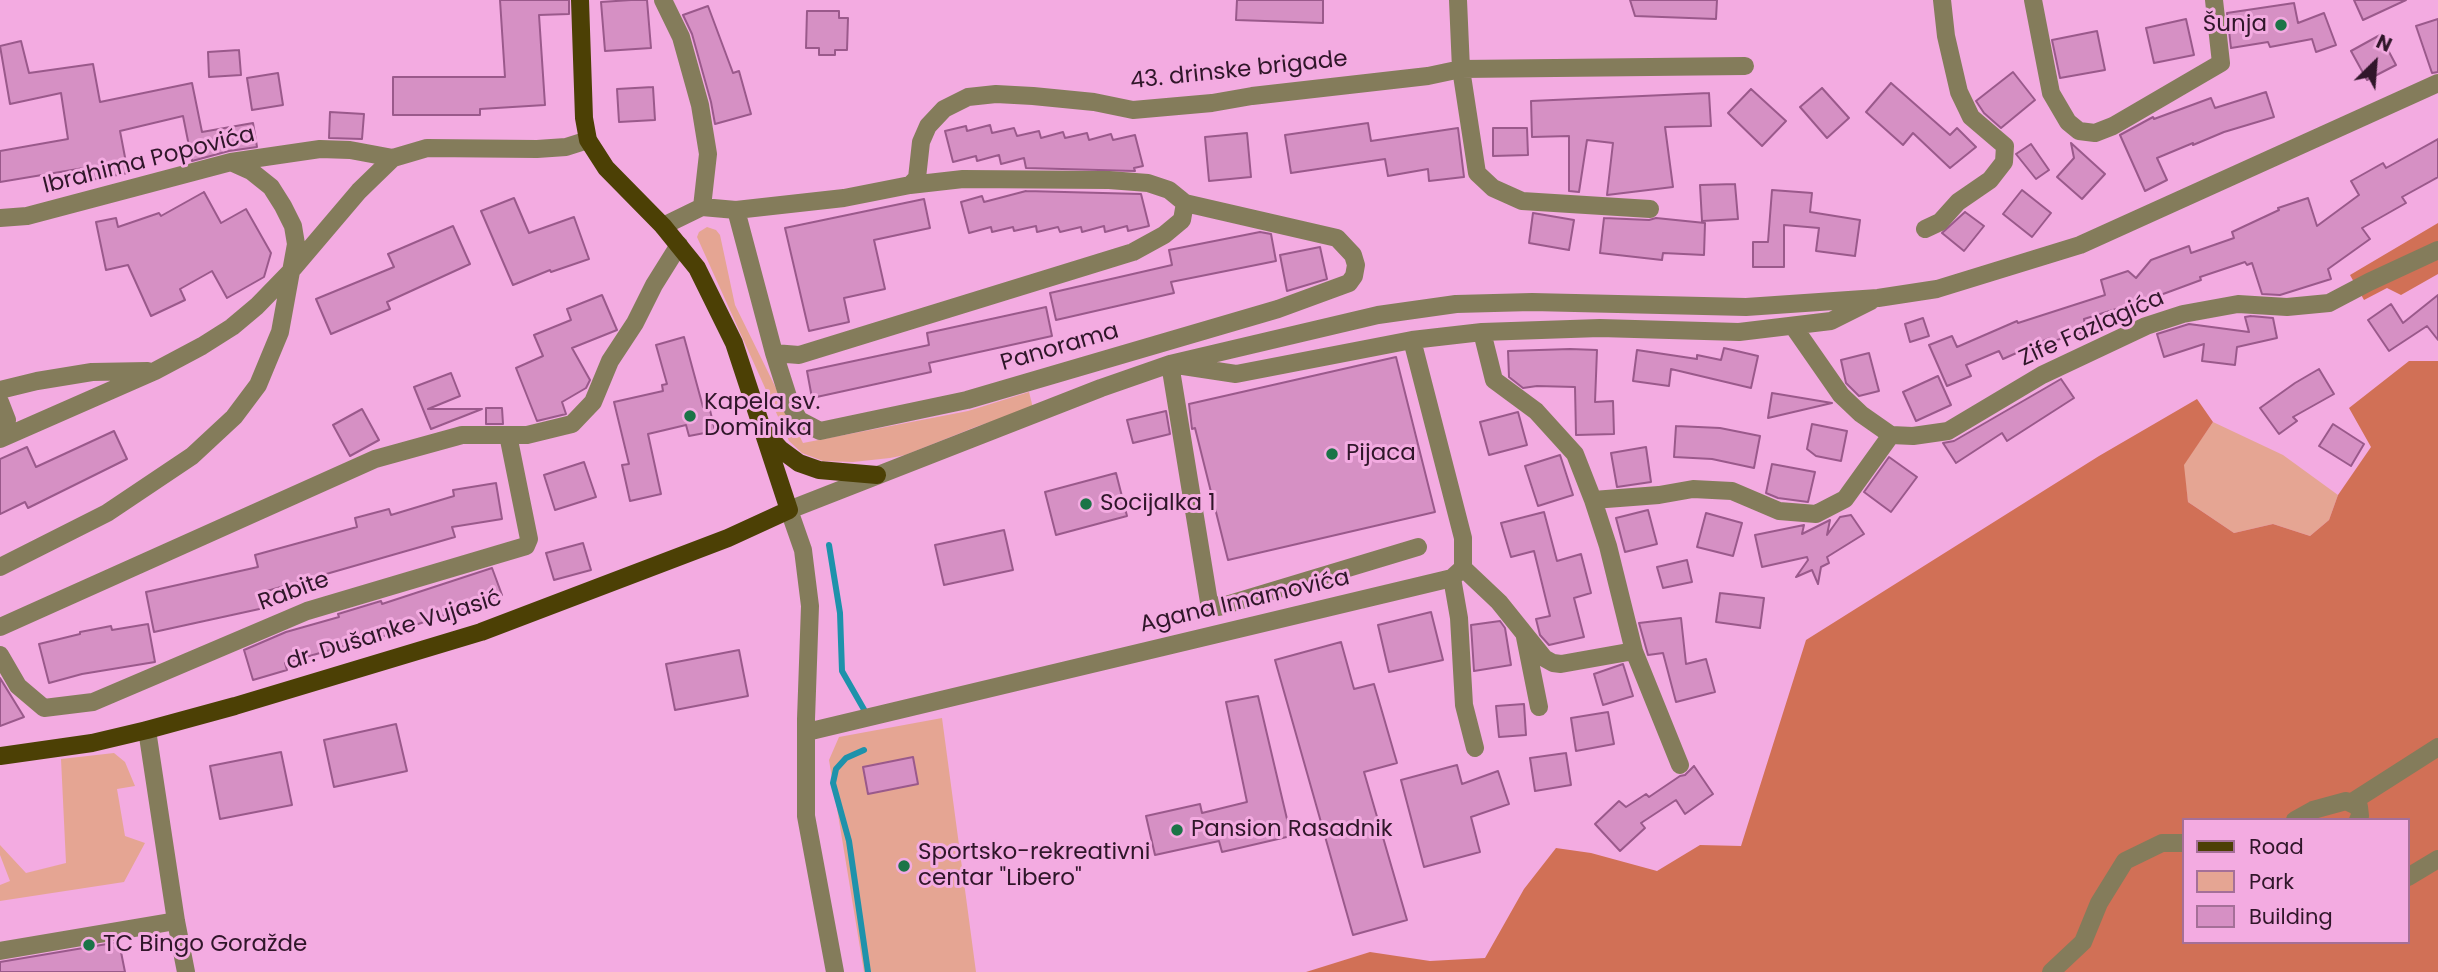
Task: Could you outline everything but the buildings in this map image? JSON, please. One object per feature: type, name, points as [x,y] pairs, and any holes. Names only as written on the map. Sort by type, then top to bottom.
[{"type":"main road","points":[[580,0],[584,118],[588,140],[606,168],[663,226],[697,268],[725,322],[789,510]]},
{"type":"main road","points":[[762,430],[780,449],[799,463],[818,470],[877,475]]},
{"type":"main road","name":"dr. Dušanke Vujasić","points":[[0,756],[92,743],[147,730],[481,632],[728,538],[789,510]]},
{"type":"street","points":[[663,0],[681,37],[700,104],[708,154],[702,207]]},
{"type":"street","points":[[1458,0],[1461,69],[1478,173],[1493,188],[1522,201],[1650,209]]},
{"type":"street","points":[[1925,229],[1940,222],[1958,202],[1990,180],[2004,162],[2004,146],[1971,117],[1959,93],[1946,36],[1942,0]]},
{"type":"street","points":[[2033,0],[2051,93],[2068,122],[2079,131],[2095,132],[2113,125],[2221,63],[2214,0]]},
{"type":"street","name":"43. drinske brigade","points":[[910,185],[917,178],[921,142],[928,126],[944,108],[968,97],[996,94],[1033,96],[1094,102],[1133,110],[1428,76],[1461,69],[1745,66]]},
{"type":"street","points":[[835,972],[806,816],[810,606],[803,551],[789,510],[1101,388],[1170,364],[1378,315],[1456,304],[1572,302],[1746,307],[1878,298],[1937,289],[2080,245],[2438,83]]},
{"type":"street","points":[[2,438],[155,371],[232,327],[291,271],[359,191],[393,158],[427,148],[537,149],[588,140]]},
{"type":"street","name":"Ibrahima Popovića","points":[[0,218],[27,216],[231,162],[320,149],[373,153],[393,158]]},
{"type":"street","points":[[0,567],[107,513],[192,456],[234,417],[258,385],[280,332],[296,244],[293,226],[283,206],[261,177],[231,162]]},
{"type":"street","points":[[663,226],[702,207],[736,210],[844,198],[962,178],[1148,183],[1169,190],[1185,203],[1182,220],[1164,235],[1133,252],[799,355],[774,353]]},
{"type":"street","name":"Panorama","points":[[736,210],[791,406],[799,420],[820,431],[967,400],[1278,309],[1349,283],[1354,276],[1356,265],[1353,255],[1337,238],[1185,203]]},
{"type":"street","points":[[0,627],[375,459],[462,435],[527,435],[572,424],[593,402],[610,361],[679,245]]},
{"type":"street","name":"Zife Fazlagića","points":[[1891,435],[1913,436],[1948,430],[2042,375],[2146,326],[2183,314],[2238,304],[2287,307],[2329,303],[2438,250]]},
{"type":"street","points":[[1170,364],[1236,374],[1412,340],[1482,332],[1600,328],[1739,332],[1831,321],[1878,298]]},
{"type":"street","points":[[1593,500],[1658,495],[1693,489],[1732,491],[1779,511],[1816,514],[1845,499],[1891,435],[1861,414],[1841,395],[1793,326]]},
{"type":"street","points":[[1482,332],[1494,380],[1536,411],[1575,454],[1593,500],[1634,651],[1680,765]]},
{"type":"street","points":[[1412,340],[1463,538],[1458,573],[1458,618],[1464,705],[1475,748]]},
{"type":"street","points":[[1170,364],[1209,602],[1219,607],[1418,547]]},
{"type":"street","points":[[0,390],[92,372],[155,371]]},
{"type":"street","points":[[0,402],[7,420],[2,438]]},
{"type":"street","name":"Rabite","points":[[0,654],[18,686],[44,708],[93,702],[307,611],[526,546],[529,539],[508,435]]},
{"type":"street","points":[[1458,573],[1499,602],[1544,658],[1553,663],[1561,664],[1634,651]]},
{"type":"street","name":"Agana Imamovića","points":[[807,732],[1458,573]]},
{"type":"street","points":[[1525,636],[1539,707]]},
{"type":"street","points":[[147,730],[186,972]]},
{"type":"street","points":[[2352,802],[2438,747]]},
{"type":"street","points":[[2299,818],[2313,810],[2346,801],[2359,807],[2359,818]]},
{"type":"street","points":[[2051,972],[2083,942],[2099,903],[2125,861],[2162,843],[2182,843]]},
{"type":"street","points":[[2410,876],[2438,859]]},
{"type":"street","points":[[0,951],[176,921]]},
{"type":"green space","points":[[707,227],[716,230],[720,235],[735,305],[803,443],[968,411],[1029,392],[1033,408],[905,455],[890,458],[853,462],[823,461],[802,453],[789,441],[697,237],[699,232]]},
{"type":"green space","points":[[2213,422],[2283,455],[2338,495],[2329,520],[2310,536],[2273,524],[2234,533],[2188,502],[2183,465]]},
{"type":"green space","name":"Sportsko-rekreativni centar \"Libero\"","points":[[942,718],[976,972],[864,972],[829,760],[839,737]]},
{"type":"green space","points":[[114,753],[125,762],[135,786],[117,789],[125,836],[145,843],[124,882],[0,901],[0,885],[10,881],[0,855],[0,845],[26,873],[66,863],[61,759]]},
{"type":"shaded area","points":[[2438,223],[2438,274],[2401,295],[2387,288],[2364,300],[2350,275]]},
{"type":"shaded area","points":[[2409,361],[2438,361],[2438,972],[1306,972],[1370,952],[1430,961],[1485,958],[1524,889],[1556,848],[1591,853],[1657,871],[1700,845],[1741,846],[1806,640],[2099,456],[2197,399],[2213,422],[2184,465],[2188,502],[2234,533],[2273,524],[2310,536],[2329,520],[2338,495],[2371,447],[2349,408]]},
{"type":"waterway","points":[[829,545],[840,613],[842,671],[866,713]]},
{"type":"waterway","points":[[864,750],[846,758],[836,769],[833,783],[849,841],[868,972]]},
{"type":"place","name":"Šunja","points":[[2281,25]]},
{"type":"place","name":"Kapela sv. Dominika","points":[[690,416]]},
{"type":"place","name":"Pijaca","points":[[1332,454]]},
{"type":"place","name":"Socijalka 1","points":[[1086,504]]},
{"type":"place","name":"Pansion Rasadnik","points":[[1177,830]]},
{"type":"place","name":"Sportsko-rekreativni centar \"Libero\"","points":[[904,866]]},
{"type":"place","name":"TC Bingo Goražde","points":[[89,945]]}]
